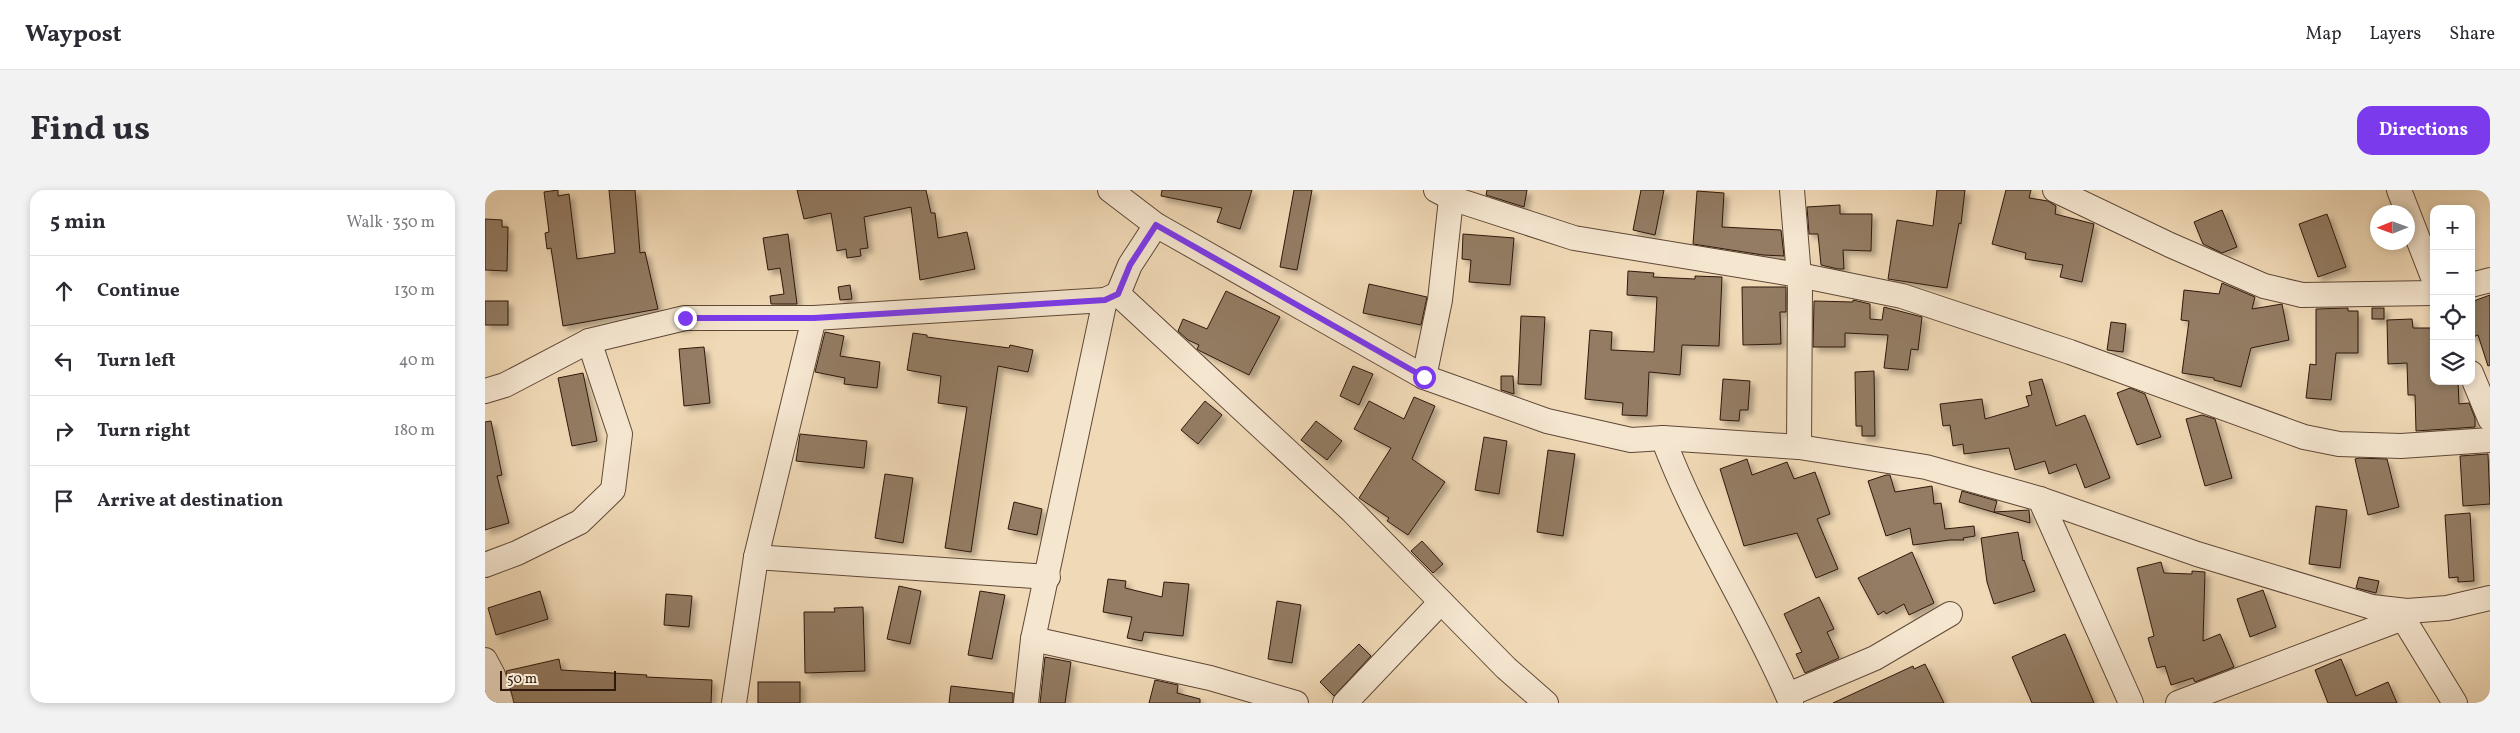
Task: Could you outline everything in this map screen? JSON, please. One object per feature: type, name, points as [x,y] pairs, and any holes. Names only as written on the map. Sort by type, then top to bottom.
[{"type":"street","points":[[1110,190],[1156,225],[1424,377],[1547,422],[1631,440],[1663,438],[1799,447],[1926,467],[2040,500],[2197,554],[2341,599],[2405,614],[2455,703]]},
{"type":"street","points":[[1792,190],[1799,275],[1799,447]]},
{"type":"street","points":[[2055,190],[2170,246],[2264,286],[2302,295],[2430,293]]},
{"type":"street","points":[[2399,190],[2430,270]]},
{"type":"street","points":[[1424,377],[1439,300],[1446,193],[1574,238],[1799,275],[1902,296],[2071,352],[2304,437],[2339,444],[2401,446],[2490,440]]},
{"type":"street","points":[[1026,703],[1033,639],[1111,297],[1156,225]]},
{"type":"street","points":[[2475,284],[2490,280]]},
{"type":"street","points":[[485,390],[505,384],[589,341],[685,318],[814,318],[1111,297],[1352,511],[1506,668],[1546,703]]},
{"type":"street","points":[[734,703],[756,557],[814,318]]},
{"type":"street","points":[[485,565],[517,553],[580,522],[613,490],[620,434],[589,341]]},
{"type":"street","points":[[2475,383],[2490,419]]},
{"type":"street","points":[[1663,438],[1679,480],[1789,699],[1875,658],[1950,614]]},
{"type":"street","points":[[2040,500],[2131,703]]},
{"type":"street","points":[[756,557],[1048,577]]},
{"type":"street","points":[[2178,703],[2405,614],[2447,608],[2490,598]]},
{"type":"street","points":[[1345,703],[1441,602]]},
{"type":"street","points":[[1033,639],[1209,678],[1296,703]]},
{"type":"street","points":[[485,660],[493,675],[501,703]]},
{"type":"building","points":[[558,190],[558,196],[569,194],[577,259],[615,253],[609,190],[635,190],[640,253],[645,252],[658,309],[563,326],[551,248],[547,249],[545,233],[549,232],[544,192]]},
{"type":"building","points":[[797,190],[926,190],[931,213],[935,213],[938,238],[967,232],[975,269],[920,280],[911,207],[864,217],[868,248],[860,249],[861,256],[847,258],[846,249],[837,251],[831,213],[804,219]]},
{"type":"building","points":[[1162,190],[1252,190],[1240,229],[1217,222],[1222,208],[1161,196]]},
{"type":"building","points":[[1294,190],[1312,190],[1297,270],[1280,267]]},
{"type":"building","points":[[1487,190],[1527,190],[1524,207],[1486,195]]},
{"type":"building","points":[[1641,190],[1664,190],[1655,235],[1633,230]]},
{"type":"building","points":[[1937,190],[1965,190],[1961,224],[1959,223],[1947,288],[1888,279],[1897,220],[1933,226]]},
{"type":"building","points":[[2006,190],[2031,190],[2029,198],[2048,201],[2056,206],[2055,214],[2094,224],[2082,282],[2060,277],[2063,265],[2025,259],[2026,253],[1992,244]]},
{"type":"building","points":[[1697,191],[1724,193],[1722,227],[1781,230],[1784,256],[1763,255],[1693,244]]},
{"type":"building","points":[[1840,205],[1840,214],[1872,214],[1871,251],[1843,250],[1844,269],[1821,265],[1818,234],[1809,234],[1807,207]]},
{"type":"building","points":[[2222,210],[2237,247],[2222,253],[2203,244],[2194,222]]},
{"type":"building","points":[[2327,214],[2346,267],[2318,277],[2299,224]]},
{"type":"building","points":[[485,219],[502,220],[502,227],[508,227],[507,271],[485,270]]},
{"type":"building","points":[[788,234],[797,304],[771,304],[770,296],[784,294],[780,268],[768,270],[763,238]]},
{"type":"building","points":[[1463,234],[1514,238],[1510,285],[1469,282],[1471,260],[1462,259]]},
{"type":"building","points":[[1628,271],[1654,273],[1653,277],[1695,279],[1695,276],[1722,277],[1719,346],[1682,345],[1680,375],[1649,372],[1647,416],[1622,415],[1623,403],[1585,399],[1590,330],[1612,332],[1611,350],[1654,352],[1657,297],[1627,295]]},
{"type":"building","points":[[2222,283],[2255,297],[2252,309],[2282,304],[2289,340],[2251,348],[2241,387],[2214,380],[2214,378],[2182,373],[2189,321],[2181,320],[2184,290],[2219,294]]},
{"type":"building","points":[[1369,284],[1427,297],[1421,325],[1363,313]]},
{"type":"building","points":[[850,285],[852,299],[840,300],[838,287]]},
{"type":"building","points":[[1742,287],[1786,287],[1786,312],[1780,312],[1781,344],[1743,345]]},
{"type":"building","points":[[1226,291],[1280,317],[1249,375],[1200,351],[1197,349],[1199,345],[1188,340],[1178,331],[1183,319],[1207,329]]},
{"type":"building","points":[[2490,295],[2490,365],[2488,366],[2478,335],[2475,336],[2475,301]]},
{"type":"building","points":[[1853,300],[1870,304],[1870,319],[1882,320],[1884,307],[1922,317],[1918,350],[1911,349],[1908,370],[1884,368],[1888,335],[1845,333],[1845,347],[1813,347],[1814,301],[1853,302]]},
{"type":"building","points":[[485,301],[508,301],[508,325],[485,325]]},
{"type":"building","points":[[2348,308],[2348,311],[2358,311],[2358,353],[2336,353],[2331,400],[2306,398],[2310,364],[2316,365],[2316,309]]},
{"type":"building","points":[[2372,308],[2384,308],[2384,319],[2372,319]]},
{"type":"building","points":[[1521,316],[1545,317],[1541,385],[1518,384]]},
{"type":"building","points":[[2412,319],[2413,328],[2430,328],[2430,385],[2458,385],[2459,404],[2469,403],[2475,418],[2475,427],[2416,431],[2415,395],[2408,395],[2407,363],[2388,364],[2387,320]]},
{"type":"building","points":[[2111,322],[2126,324],[2123,352],[2107,350]]},
{"type":"building","points":[[825,332],[844,336],[840,356],[880,362],[877,388],[844,384],[845,378],[815,372]]},
{"type":"building","points":[[913,333],[927,335],[927,337],[1009,348],[1010,345],[1033,350],[1028,372],[998,366],[971,552],[945,548],[967,407],[938,403],[941,376],[907,370]]},
{"type":"building","points":[[704,347],[710,403],[684,406],[679,349]]},
{"type":"building","points":[[1353,366],[1373,374],[1359,405],[1340,396]]},
{"type":"building","points":[[1874,371],[1875,436],[1862,436],[1862,426],[1856,426],[1855,372]]},
{"type":"building","points":[[583,373],[597,441],[572,446],[558,378]]},
{"type":"building","points":[[1501,376],[1513,376],[1514,394],[1501,390]]},
{"type":"building","points":[[1723,379],[1750,381],[1748,410],[1740,410],[1739,421],[1720,420]]},
{"type":"building","points":[[2042,379],[2056,426],[2085,415],[2110,478],[2085,488],[2076,464],[2049,474],[2045,461],[2015,470],[2009,448],[1964,454],[1963,444],[1953,446],[1950,425],[1943,426],[1940,404],[1982,399],[1985,419],[2029,406],[2026,396],[2032,395],[2029,382]]},
{"type":"building","points":[[2130,388],[2145,394],[2161,437],[2137,445],[2117,393]]},
{"type":"building","points":[[1414,397],[1435,406],[1412,459],[1445,482],[1408,535],[1387,521],[1389,518],[1359,498],[1391,448],[1354,429],[1369,401],[1404,419]]},
{"type":"building","points":[[1205,401],[1222,415],[1198,444],[1181,430]]},
{"type":"building","points":[[2202,415],[2215,419],[2232,478],[2205,486],[2186,419]]},
{"type":"building","points":[[491,421],[502,475],[497,476],[509,523],[485,530],[485,422]]},
{"type":"building","points":[[1316,421],[1342,441],[1327,460],[1301,440]]},
{"type":"building","points":[[800,434],[867,441],[864,468],[796,461]]},
{"type":"building","points":[[1484,437],[1507,441],[1499,494],[1475,490]]},
{"type":"building","points":[[1548,450],[1575,454],[1563,536],[1537,532]]},
{"type":"building","points":[[2488,454],[2490,504],[2463,506],[2460,456]]},
{"type":"building","points":[[1747,459],[1752,475],[1787,462],[1794,479],[1815,472],[1830,514],[1817,519],[1838,569],[1816,578],[1797,533],[1744,546],[1720,469]]},
{"type":"building","points":[[2355,459],[2387,459],[2399,507],[2368,515]]},
{"type":"building","points":[[885,474],[913,478],[903,543],[875,538]]},
{"type":"building","points":[[1890,475],[1895,492],[1932,486],[1934,504],[1941,503],[1945,529],[1974,526],[1975,536],[1963,538],[1964,540],[1913,545],[1910,528],[1886,536],[1868,481]]},
{"type":"building","points":[[1962,491],[1997,501],[1994,512],[2029,510],[2030,523],[1959,502]]},
{"type":"building","points":[[1014,502],[1042,509],[1037,535],[1008,529]]},
{"type":"building","points":[[2316,506],[2347,510],[2340,568],[2309,564]]},
{"type":"building","points":[[2470,513],[2474,581],[2458,582],[2458,577],[2449,578],[2445,515]]},
{"type":"building","points":[[2018,532],[2023,561],[2035,591],[1994,604],[1987,582],[1981,538]]},
{"type":"building","points":[[1422,541],[1443,564],[1433,573],[1411,551]]},
{"type":"building","points":[[1912,552],[1934,603],[1909,615],[1904,604],[1886,614],[1884,611],[1878,615],[1858,578]]},
{"type":"building","points":[[2161,562],[2164,573],[2192,574],[2192,571],[2205,572],[2203,641],[2220,634],[2234,667],[2195,682],[2193,678],[2171,685],[2165,666],[2157,668],[2148,638],[2154,636],[2137,568]]},
{"type":"building","points":[[2359,577],[2379,581],[2376,593],[2356,588]]},
{"type":"building","points":[[1108,579],[1126,581],[1125,588],[1162,597],[1164,582],[1189,584],[1183,636],[1144,632],[1142,641],[1127,638],[1132,617],[1103,612]]},
{"type":"building","points":[[899,586],[921,591],[910,644],[887,639]]},
{"type":"building","points":[[2263,590],[2276,627],[2250,637],[2237,599]]},
{"type":"building","points":[[540,591],[548,619],[496,635],[488,608]]},
{"type":"building","points":[[980,591],[1005,595],[992,659],[968,655]]},
{"type":"building","points":[[666,594],[692,596],[689,627],[664,625]]},
{"type":"building","points":[[1819,597],[1834,629],[1827,632],[1839,658],[1805,673],[1796,654],[1802,652],[1784,614]]},
{"type":"building","points":[[1277,601],[1301,605],[1292,663],[1268,659]]},
{"type":"building","points":[[863,607],[865,671],[805,673],[804,612],[835,612],[834,608]]},
{"type":"building","points":[[2065,634],[2094,703],[2032,703],[2012,657]]},
{"type":"building","points":[[1359,644],[1371,656],[1334,696],[1320,682]]},
{"type":"building","points":[[1045,657],[1071,662],[1065,703],[1040,703]]},
{"type":"building","points":[[559,659],[561,670],[712,680],[711,703],[514,703],[506,671]]},
{"type":"building","points":[[2341,659],[2356,696],[2388,682],[2397,703],[2328,703],[2315,670]]},
{"type":"building","points":[[1925,664],[1944,703],[1833,703],[1913,666],[1914,669]]},
{"type":"building","points":[[1155,680],[1178,685],[1177,693],[1200,699],[1200,703],[1149,703]]},
{"type":"building","points":[[758,682],[800,682],[800,703],[758,703]]},
{"type":"building","points":[[951,686],[1013,693],[1013,703],[949,703]]},
{"type":"route","points":[[685,318],[814,318],[1105,300],[1118,294],[1130,265],[1156,225],[1424,377]]}]
